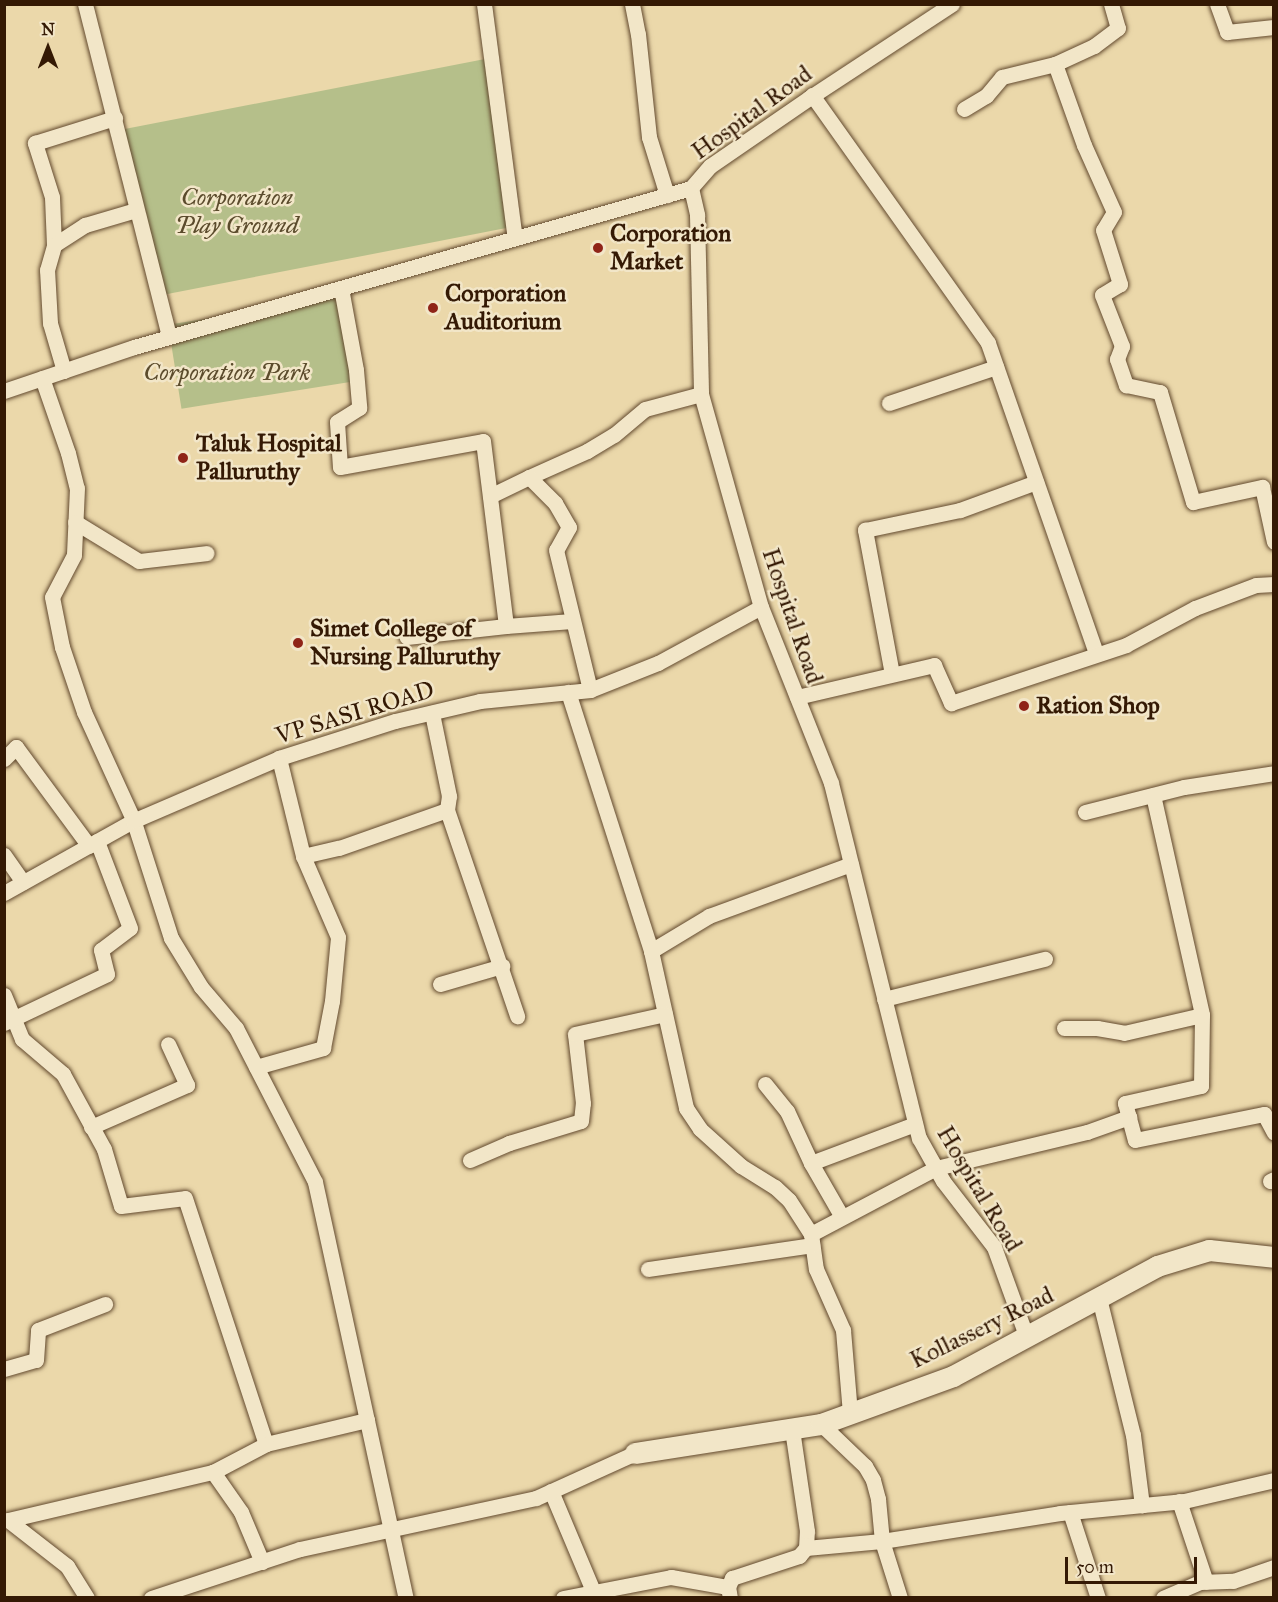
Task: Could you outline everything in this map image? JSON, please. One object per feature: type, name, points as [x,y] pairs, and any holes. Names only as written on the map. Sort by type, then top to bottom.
[{"type":"street","points":[[85,4],[169,337]]},
{"type":"street","points":[[483,4],[515,238]]},
{"type":"street","points":[[632,4],[638,34],[649,137],[666,195]]},
{"type":"street","name":"Hospital Road","points":[[952,4],[710,166],[691,188],[697,215],[701,394],[761,607],[831,783],[919,1138],[936,1168],[994,1247],[1027,1338]]},
{"type":"street","points":[[964,109],[986,96],[1002,77],[1055,64],[1094,46],[1118,28],[1112,4]]},
{"type":"street","points":[[1217,4],[1227,32],[1274,27]]},
{"type":"street","points":[[1055,64],[1084,145],[1114,212],[1103,230],[1120,284],[1102,295],[1122,346],[1117,359],[1126,385],[1160,392],[1193,502],[1262,487],[1274,542]]},
{"type":"street","points":[[813,96],[988,343],[1096,654]]},
{"type":"street","points":[[64,371],[50,323],[47,270],[54,245],[52,197],[35,143],[115,118]]},
{"type":"street","points":[[4,391],[169,337],[691,188]]},
{"type":"street","points":[[54,245],[85,225],[136,210]]},
{"type":"street","points":[[341,288],[356,370],[359,408],[337,422],[340,467],[483,441],[506,626]]},
{"type":"street","points":[[889,403],[996,367]]},
{"type":"street","points":[[42,378],[68,453],[77,488],[74,555],[52,597],[62,648],[84,712],[133,820],[171,938],[201,987],[236,1028],[315,1182],[406,1598]]},
{"type":"street","points":[[490,496],[614,435],[645,408],[701,394]]},
{"type":"street","points":[[529,477],[555,503],[569,527],[556,550],[590,690]]},
{"type":"street","points":[[892,675],[865,530],[960,510],[1036,482]]},
{"type":"street","points":[[75,522],[139,561],[207,553]]},
{"type":"street","points":[[797,697],[934,665],[951,703],[1126,645],[1195,608],[1256,585],[1274,584]]},
{"type":"street","name":"VP SASI ROAD","points":[[4,893],[133,820],[279,758],[395,721],[480,701],[590,690],[658,663],[761,607]]},
{"type":"street","points":[[407,637],[572,621]]},
{"type":"street","points":[[568,693],[651,951],[686,1108],[700,1129],[741,1166],[775,1187],[789,1200],[812,1239],[816,1269],[843,1330],[850,1413]]},
{"type":"street","points":[[432,712],[449,796],[447,810],[502,966],[517,1016]]},
{"type":"street","points":[[4,759],[16,747],[93,843],[130,928],[101,950],[107,974],[9,1021]]},
{"type":"street","points":[[256,1067],[323,1048],[332,1001],[338,937],[303,856],[279,758]]},
{"type":"street","points":[[1085,812],[1153,795],[1274,773]]},
{"type":"street","points":[[1153,795],[1202,1014],[1202,1086],[1125,1103],[1135,1140],[1264,1114],[1274,1132]]},
{"type":"street","points":[[303,856],[339,848],[447,810]]},
{"type":"street","points":[[4,855],[23,882]]},
{"type":"street","points":[[651,951],[709,916],[851,864]]},
{"type":"street","points":[[884,999],[1045,959]]},
{"type":"street","points":[[440,984],[502,966]]},
{"type":"street","points":[[4,995],[9,1021],[22,1039],[63,1074],[104,1149],[121,1206],[185,1198],[266,1444]]},
{"type":"street","points":[[470,1160],[509,1143],[581,1121],[583,1103],[575,1034],[665,1014]]},
{"type":"street","points":[[1064,1028],[1097,1028],[1124,1033],[1202,1014]]},
{"type":"street","points":[[91,1127],[187,1085],[168,1044]]},
{"type":"street","points":[[765,1084],[787,1112],[811,1163],[842,1217]]},
{"type":"street","points":[[648,1269],[812,1239],[842,1217],[936,1168],[1087,1132],[1129,1117]]},
{"type":"street","points":[[811,1163],[915,1124]]},
{"type":"street","name":"Kollassery Road","points":[[635,1453],[821,1424],[953,1376],[1027,1338],[1156,1266],[1209,1250],[1274,1257]]},
{"type":"street","points":[[1099,1298],[1133,1435],[1142,1505]]},
{"type":"street","points":[[4,1370],[36,1360],[38,1330],[105,1304]]},
{"type":"street","points":[[87,1598],[67,1566],[8,1520],[213,1472],[266,1444],[367,1420]]},
{"type":"street","points":[[821,1424],[865,1466],[873,1480],[882,1541],[900,1598]]},
{"type":"street","points":[[563,1598],[595,1595],[671,1577],[729,1592],[732,1578],[799,1556],[806,1548],[807,1531],[792,1430]]},
{"type":"street","points":[[151,1598],[300,1549],[536,1498],[635,1453]]},
{"type":"street","points":[[213,1472],[241,1512],[262,1562]]},
{"type":"street","points":[[806,1548],[882,1541],[1070,1512],[1179,1502],[1274,1480]]},
{"type":"street","points":[[551,1491],[595,1595]]},
{"type":"street","points":[[1179,1502],[1206,1582]]},
{"type":"street","points":[[1070,1512],[1098,1598]]},
{"type":"street","points":[[1163,1598],[1206,1582],[1233,1581],[1274,1568]]},
{"type":"green space","name":"Corporation Play Ground","points":[[485,59],[517,226],[157,296],[125,129]]},
{"type":"green space","name":"Corporation Park","points":[[343,297],[356,381],[181,409],[168,325]]},
{"type":"place","name":"Corporation Market","points":[[598,248]]},
{"type":"place","name":"Corporation Auditorium","points":[[433,308]]},
{"type":"place","name":"Taluk Hospital Palluruthy","points":[[183,458]]},
{"type":"place","name":"Simet College of Nursing Palluruthy","points":[[298,643]]},
{"type":"place","name":"Ration Shop","points":[[1024,706]]}]
